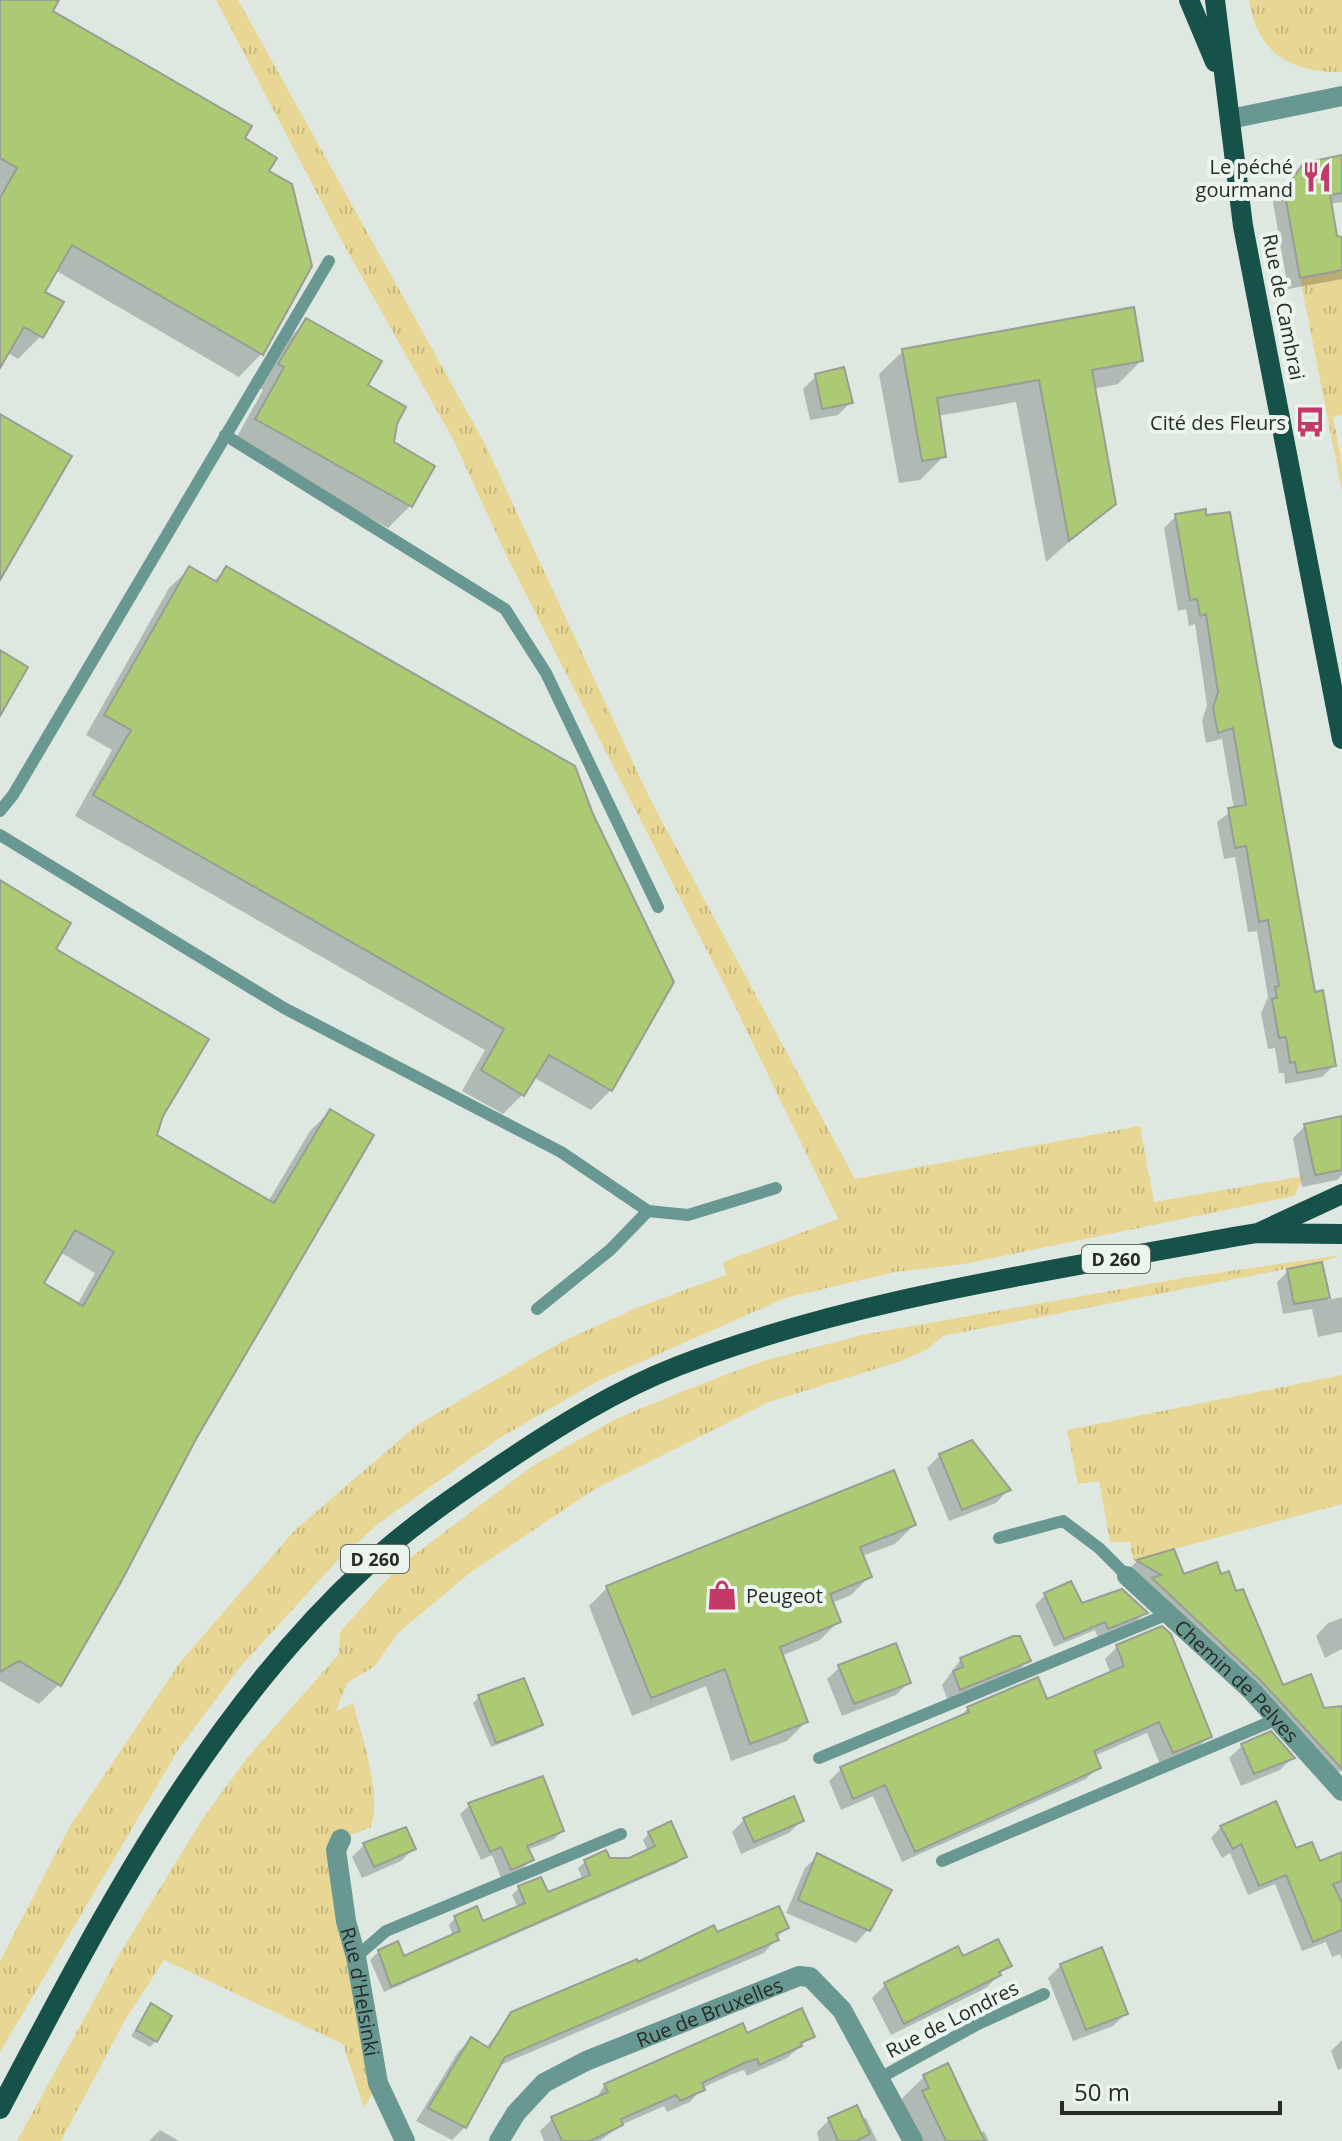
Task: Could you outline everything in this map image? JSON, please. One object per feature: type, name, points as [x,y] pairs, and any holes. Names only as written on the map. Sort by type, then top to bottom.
[{"type":"main road","points":[[1189,0],[1226,88]]},
{"type":"main road","name":"Rue de Cambrai","points":[[1215,0],[1243,226],[1342,739]]},
{"type":"main road","name":"D 260","points":[[1257,1233],[1342,1194]]},
{"type":"main road","name":"D 260","points":[[0,2109],[97,1925],[220,1734],[331,1602],[369,1564],[455,1496],[530,1445],[611,1397],[674,1368],[811,1322],[975,1285],[1257,1233],[1342,1234]]},
{"type":"street","points":[[1230,119],[1342,96]]},
{"type":"street","name":"Chemin de Pelves","points":[[1127,1576],[1277,1719],[1342,1791]]},
{"type":"street","name":"Rue d'Helsinki","points":[[341,1839],[336,1850],[346,1921],[356,1957],[378,2083],[405,2141]]},
{"type":"street","name":"Rue de Bruxelles","points":[[499,2141],[528,2098],[551,2079],[599,2055],[799,1976],[810,1977],[831,1995],[913,2141]]},
{"type":"lane","points":[[0,811],[13,795],[329,261]]},
{"type":"lane","points":[[225,435],[505,609],[546,673],[658,907]]},
{"type":"lane","points":[[0,835],[284,1008],[561,1152],[648,1211],[688,1215],[776,1188]]},
{"type":"lane","points":[[537,1309],[610,1250],[648,1211]]},
{"type":"lane","points":[[999,1538],[1063,1521],[1099,1548],[1127,1576]]},
{"type":"lane","points":[[819,1758],[1168,1614]]},
{"type":"lane","points":[[942,1861],[1277,1719]]},
{"type":"lane","points":[[356,1957],[386,1931],[621,1834]]},
{"type":"lane","name":"Rue de Londres","points":[[878,2079],[978,2024],[1044,1994]]},
{"type":"green space","points":[[216,0],[238,0],[485,444],[649,797],[855,1179],[1140,1126],[1154,1202],[1304,1176],[1294,1196],[964,1264],[895,1272],[785,1298],[598,1381],[501,1437],[379,1523],[336,1562],[240,1667],[180,1747],[0,2052],[0,1961],[70,1826],[181,1661],[294,1531],[417,1425],[563,1341],[639,1307],[726,1275],[723,1262],[838,1219],[728,992],[507,557],[453,439],[343,243]]},
{"type":"green space","points":[[1249,0],[1342,0],[1342,72],[1307,69],[1279,56],[1260,34]]},
{"type":"green space","points":[[1342,270],[1342,415],[1333,417],[1342,465],[1342,491],[1300,278]]},
{"type":"green space","points":[[1342,1255],[1322,1262],[943,1336],[926,1350],[901,1361],[769,1402],[595,1489],[471,1572],[398,1633],[375,1666],[347,1683],[336,1711],[353,1703],[373,1782],[374,1814],[371,1827],[341,1839],[378,2083],[364,2108],[343,2044],[164,1960],[125,2020],[61,2141],[17,2141],[119,1955],[203,1818],[247,1758],[339,1654],[340,1632],[398,1567],[534,1465],[618,1418],[683,1391],[763,1361],[862,1335],[1189,1277]]},
{"type":"green space","points":[[1342,1375],[1342,1504],[1133,1560],[1130,1542],[1110,1542],[1099,1481],[1078,1484],[1067,1430]]},
{"type":"building","points":[[0,0],[59,0],[53,11],[252,126],[245,138],[277,158],[269,171],[292,184],[312,266],[263,355],[72,245],[45,292],[64,302],[43,338],[24,327],[0,368],[0,198],[17,168],[0,158]]},
{"type":"building","points":[[1342,155],[1342,193],[1330,195],[1337,236],[1342,237],[1342,270],[1300,278],[1284,189],[1304,163]]},
{"type":"building","points":[[1134,307],[1143,361],[1092,370],[1116,504],[1069,541],[1039,380],[937,398],[946,457],[922,461],[902,349]]},
{"type":"building","points":[[306,318],[382,361],[368,385],[406,407],[397,424],[394,442],[435,466],[412,507],[255,419],[284,367],[278,364]]},
{"type":"building","points":[[844,367],[853,403],[822,409],[815,374]]},
{"type":"building","points":[[0,414],[72,456],[0,580]]},
{"type":"building","points":[[1206,509],[1206,515],[1230,512],[1315,992],[1323,990],[1336,1066],[1297,1073],[1295,1062],[1290,1063],[1286,1037],[1279,1038],[1272,999],[1277,998],[1275,987],[1279,986],[1268,920],[1259,922],[1246,846],[1235,848],[1228,808],[1246,805],[1233,728],[1218,733],[1213,708],[1218,692],[1206,614],[1200,616],[1197,599],[1190,600],[1175,514]]},
{"type":"building","points":[[189,566],[217,582],[226,566],[575,766],[593,814],[674,982],[612,1091],[549,1055],[524,1096],[481,1070],[504,1029],[93,795],[131,730],[104,715]]},
{"type":"building","points":[[0,650],[28,667],[0,716]]},
{"type":"building","points":[[0,880],[71,923],[56,949],[209,1039],[163,1116],[157,1135],[274,1203],[330,1109],[374,1135],[196,1439],[121,1582],[61,1686],[19,1661],[0,1672]],"holes":[[[75,1230],[114,1252],[83,1306],[44,1283]]]},
{"type":"building","points":[[1342,1116],[1342,1170],[1315,1175],[1304,1124]]},
{"type":"building","points":[[1322,1262],[1330,1298],[1294,1304],[1287,1269]]},
{"type":"building","points":[[972,1440],[1011,1490],[962,1510],[939,1454]]},
{"type":"building","points":[[894,1470],[916,1525],[860,1547],[872,1577],[830,1594],[841,1622],[780,1647],[808,1722],[750,1744],[725,1669],[651,1698],[606,1586]]},
{"type":"building","points":[[1174,1549],[1184,1574],[1217,1562],[1221,1574],[1229,1571],[1236,1591],[1243,1589],[1283,1685],[1311,1674],[1324,1708],[1342,1706],[1342,1769],[1262,1682],[1152,1578],[1161,1575],[1136,1560]]},
{"type":"building","points":[[1071,1581],[1082,1603],[1122,1589],[1148,1613],[1108,1629],[1105,1622],[1064,1639],[1044,1593]]},
{"type":"building","points":[[1162,1626],[1171,1634],[1212,1737],[1173,1753],[1159,1722],[1094,1751],[1101,1768],[915,1852],[885,1785],[853,1799],[840,1767],[969,1712],[967,1707],[1038,1677],[1047,1699],[1124,1666],[1116,1645]]},
{"type":"building","points":[[1013,1636],[1020,1636],[1031,1661],[960,1690],[953,1671],[963,1667],[960,1658]]},
{"type":"building","points":[[896,1643],[911,1683],[854,1704],[838,1665]]},
{"type":"building","points":[[524,1678],[543,1725],[496,1743],[478,1695]]},
{"type":"building","points":[[1271,1731],[1295,1758],[1254,1774],[1241,1744]]},
{"type":"building","points":[[543,1776],[564,1831],[527,1846],[534,1860],[511,1870],[501,1847],[490,1852],[468,1803]]},
{"type":"building","points":[[794,1796],[804,1821],[754,1842],[743,1818]]},
{"type":"building","points":[[1276,1801],[1296,1848],[1312,1842],[1320,1861],[1342,1852],[1342,1881],[1333,1884],[1342,1903],[1342,1930],[1313,1942],[1286,1875],[1259,1886],[1241,1844],[1233,1849],[1220,1826]]},
{"type":"building","points":[[671,1821],[687,1857],[391,1987],[378,1950],[398,1941],[404,1956],[460,1931],[454,1916],[477,1906],[483,1921],[525,1903],[518,1886],[541,1877],[548,1892],[590,1875],[584,1860],[606,1850],[610,1858],[629,1858],[655,1846],[648,1832]]},
{"type":"building","points":[[406,1827],[416,1849],[374,1867],[363,1843]]},
{"type":"building","points":[[817,1853],[892,1890],[870,1931],[798,1900]]},
{"type":"building","points":[[779,1906],[789,1928],[776,1934],[779,1940],[505,2057],[466,2128],[428,2108],[471,2037],[489,2048],[511,2012],[637,1959],[638,1962],[714,1925],[717,1932]]},
{"type":"building","points":[[998,1939],[1012,1966],[999,1972],[1001,1975],[904,2024],[884,1983],[958,1946],[963,1956]]},
{"type":"building","points":[[1102,1947],[1128,2014],[1086,2030],[1060,1964]]},
{"type":"building","points":[[151,2003],[172,2016],[157,2042],[136,2030]]},
{"type":"building","points":[[802,2008],[815,2037],[800,2043],[802,2046],[759,2065],[757,2059],[744,2063],[702,2083],[705,2090],[680,2101],[676,2095],[621,2119],[623,2125],[590,2141],[562,2141],[551,2117],[608,2092],[604,2084],[743,2023],[747,2033]]},
{"type":"building","points":[[948,2063],[985,2141],[946,2141],[922,2091],[929,2088],[923,2075]]},
{"type":"building","points":[[857,2105],[870,2134],[856,2141],[838,2141],[828,2118]]},
{"type":"place","name":"Le péché gourmand","points":[[1317,177]]},
{"type":"place","name":"Cité des Fleurs","points":[[1310,422]]},
{"type":"place","name":"Peugeot","points":[[722,1595]]}]
